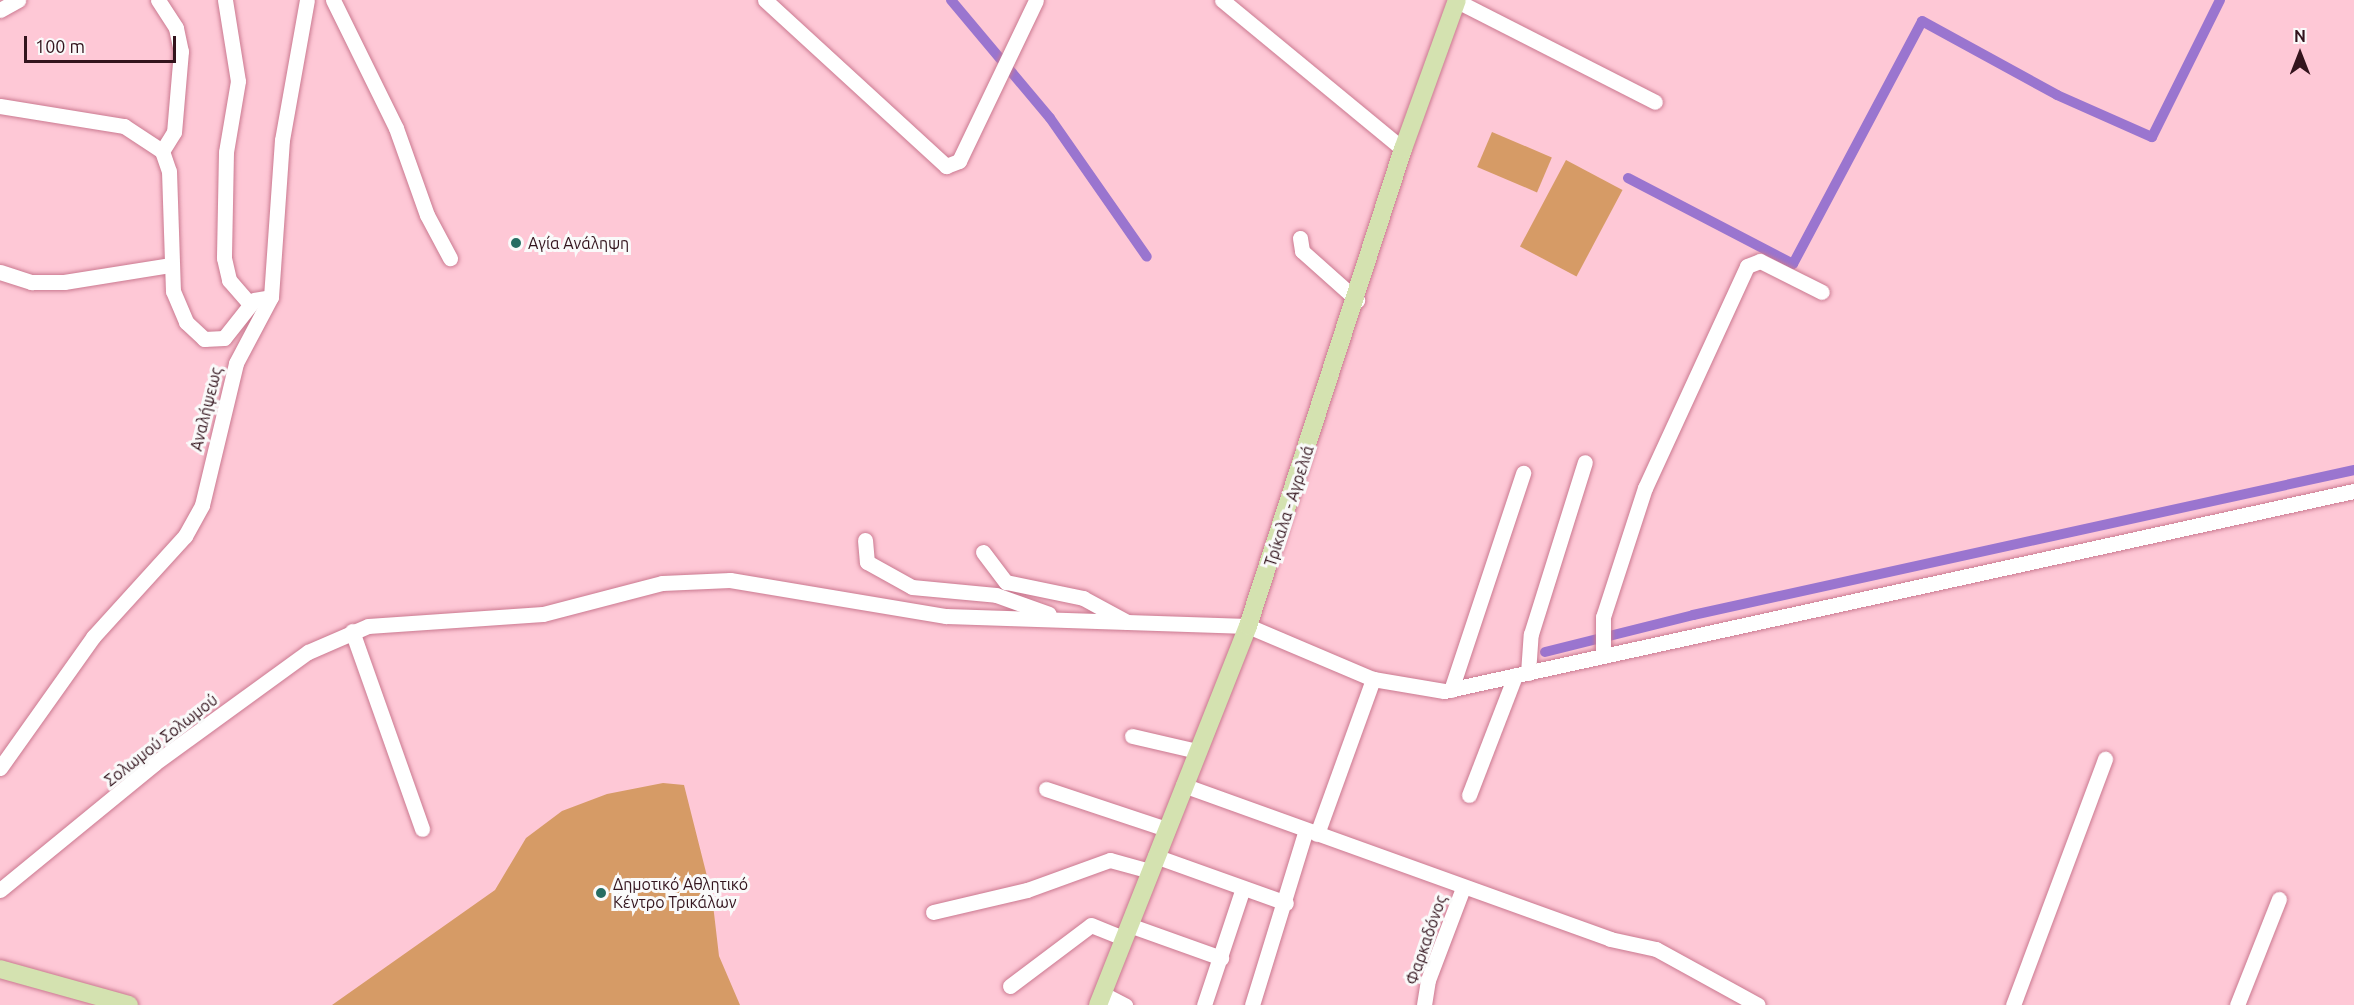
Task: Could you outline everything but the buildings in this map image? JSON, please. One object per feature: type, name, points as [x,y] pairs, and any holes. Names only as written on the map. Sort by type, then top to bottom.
[{"type":"main road","name":"Τρίκαλα - Αγρελιά","points":[[1101,999],[1183,785],[1248,626],[1357,300],[1403,149],[1457,0]]},
{"type":"main road","points":[[0,969],[129,1005]]},
{"type":"street","points":[[0,10],[18,0]]},
{"type":"street","points":[[158,0],[176,28],[181,51],[174,132],[162,151]]},
{"type":"street","points":[[225,0],[238,81],[226,152],[224,258],[229,280],[250,304]]},
{"type":"street","name":"Αναλήψεως","points":[[0,768],[106,620],[192,526],[205,494],[236,363],[272,297],[282,140],[306,0]]},
{"type":"street","points":[[333,0],[396,128],[427,215],[450,258]]},
{"type":"street","points":[[765,0],[946,166],[958,161],[1036,0]]},
{"type":"street","points":[[1222,0],[1403,149]]},
{"type":"street","points":[[1457,0],[1655,102]]},
{"type":"street","points":[[0,106],[124,126],[162,151],[169,171],[170,265],[179,310],[204,339],[224,338],[250,304],[261,296],[272,297]]},
{"type":"street","points":[[1300,238],[1302,251],[1357,300]]},
{"type":"street","points":[[1602,649],[1603,617],[1663,442],[1747,266],[1760,261],[1822,292]]},
{"type":"street","points":[[0,272],[31,282],[64,282],[170,265]]},
{"type":"street","points":[[1469,795],[1522,674],[1531,634],[1586,462]]},
{"type":"street","points":[[1451,690],[1523,473]]},
{"type":"street","points":[[1248,626],[1373,679],[1419,691],[1451,690],[1522,674],[1602,649],[2354,491]]},
{"type":"street","points":[[865,540],[867,562],[912,587],[996,595],[1075,620]]},
{"type":"street","points":[[983,552],[1006,582],[1083,598],[1127,622]]},
{"type":"street","name":"Σολωμού Σολωμού","points":[[0,890],[175,748],[308,652],[352,631],[424,620],[543,614],[626,590],[702,579],[762,584],[925,614],[1248,626]]},
{"type":"street","points":[[352,631],[423,829]]},
{"type":"street","points":[[1252,1005],[1311,832],[1373,679]]},
{"type":"street","points":[[1131,736],[1197,751]]},
{"type":"street","points":[[2013,1005],[2105,759]]},
{"type":"street","points":[[1183,785],[1463,888],[1610,939],[1656,949],[1758,1005]]},
{"type":"street","points":[[1046,789],[1166,829]]},
{"type":"street","points":[[933,912],[1027,890],[1110,860],[1153,863],[1243,888],[1286,903]]},
{"type":"street","points":[[1204,1005],[1243,888]]},
{"type":"street","name":"Φαρκαδόνος","points":[[1424,1005],[1428,980],[1463,888]]},
{"type":"street","points":[[2237,1005],[2279,899]]},
{"type":"street","points":[[1010,986],[1091,926],[1127,931],[1221,958]]},
{"type":"street","points":[[1101,999],[1125,1005]]},
{"type":"shaded area","points":[[1492,132],[1552,157],[1537,192],[1477,167]]},
{"type":"shaded area","points":[[1566,160],[1623,190],[1577,277],[1520,247]]},
{"type":"shaded area","name":"Δημοτικό Αθλητικό Κέντρο Τρικάλων","points":[[663,783],[684,785],[712,896],[719,956],[740,1005],[332,1005],[495,890],[526,838],[562,811],[607,794]]},
{"type":"waterway","points":[[951,0],[1050,118],[1147,257]]},
{"type":"waterway","points":[[1628,178],[1793,264],[1922,21],[2057,95],[2152,137],[2220,0]]},
{"type":"waterway","points":[[1545,652],[1693,615],[2354,470]]},
{"type":"place","name":"Αγία Ανάληψη","points":[[516,243]]},
{"type":"place","name":"Δημοτικό Αθλητικό Κέντρο Τρικάλων","points":[[601,893]]}]
